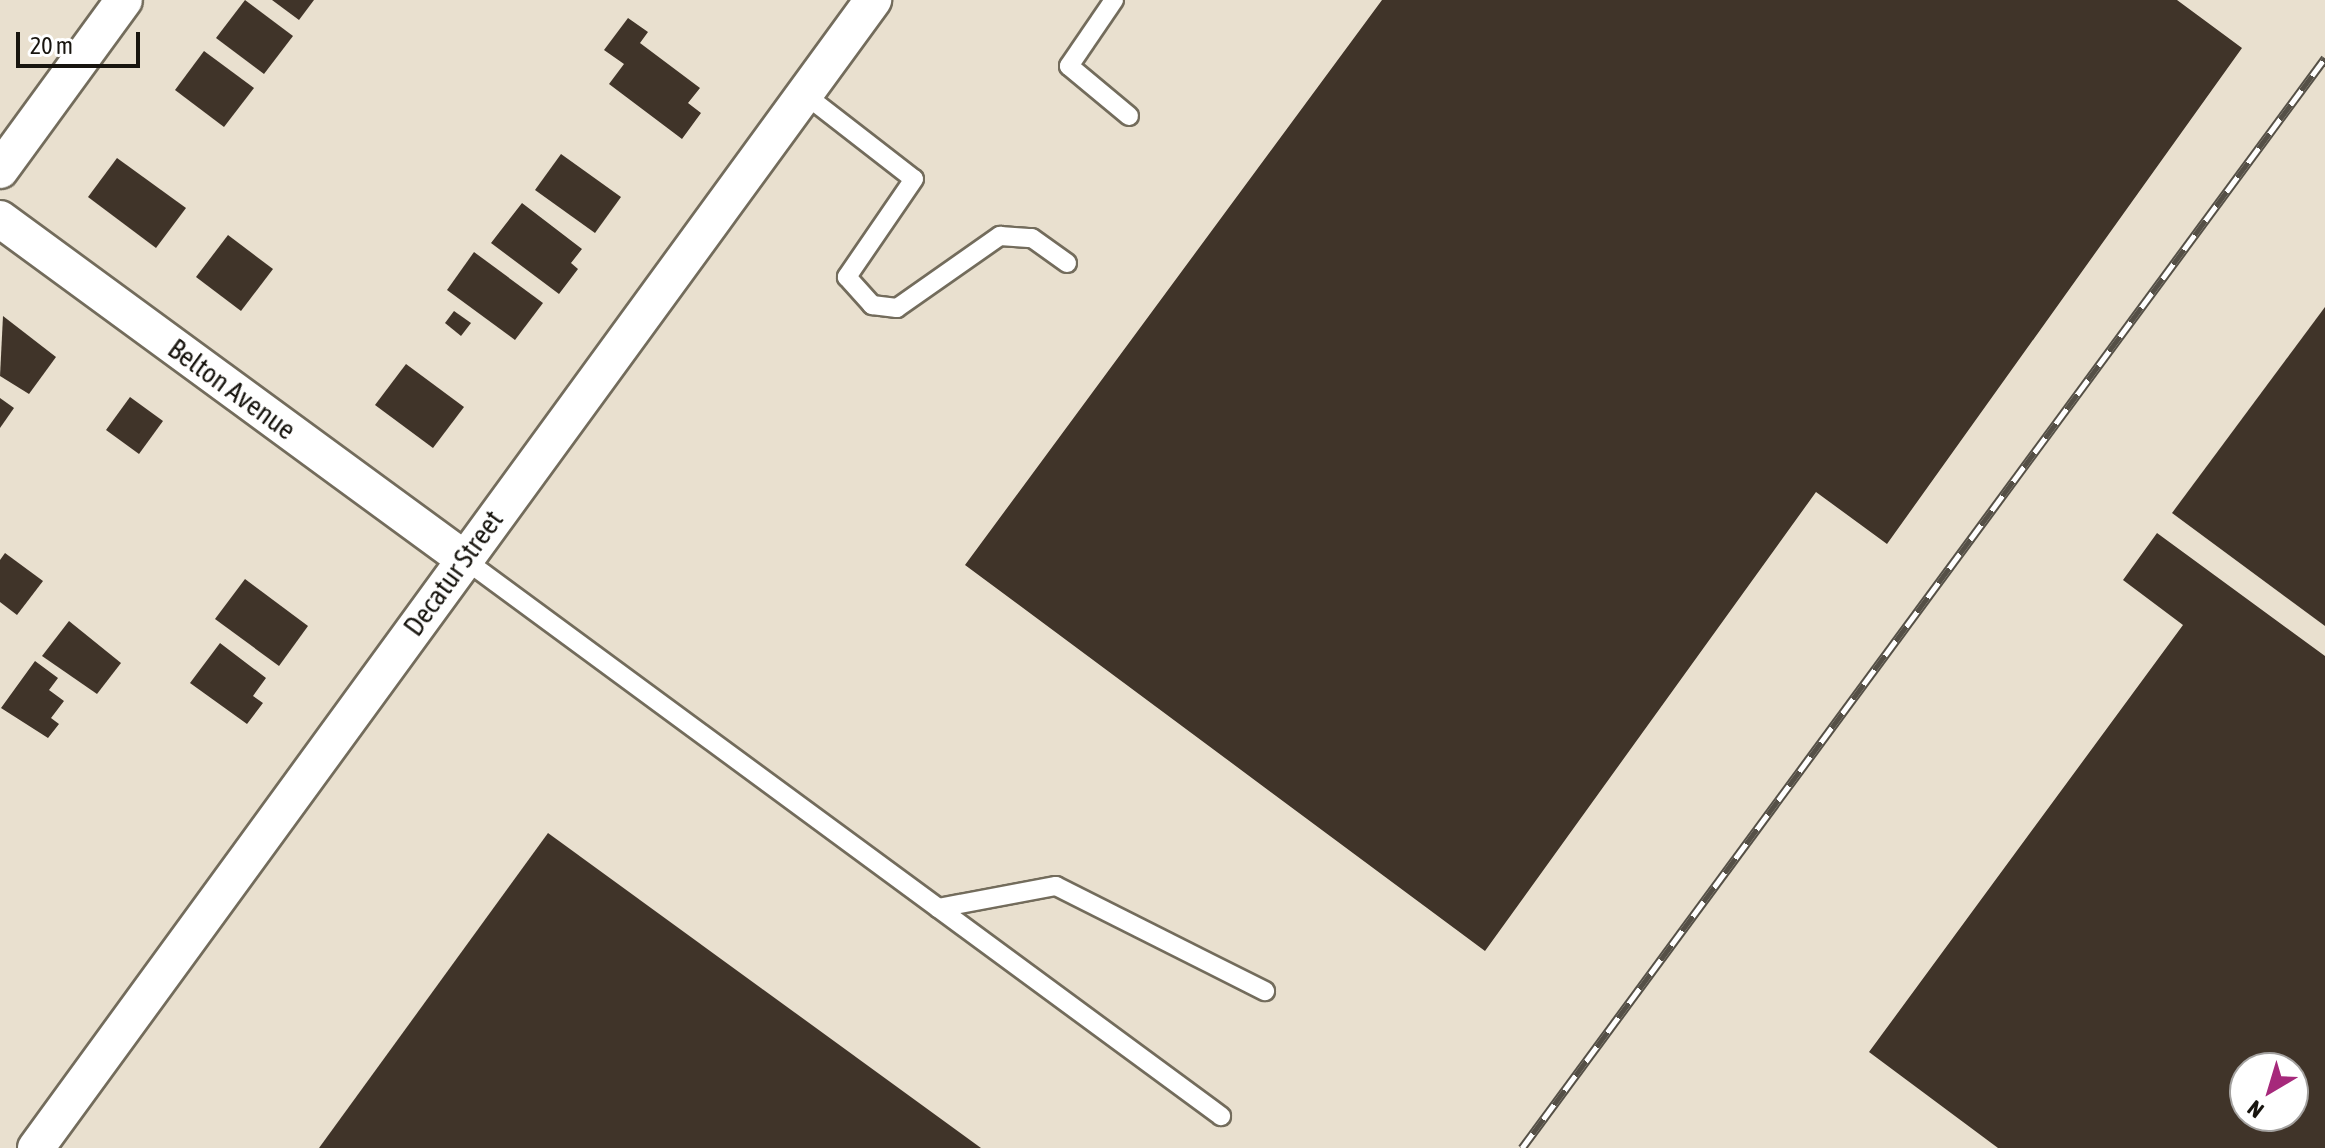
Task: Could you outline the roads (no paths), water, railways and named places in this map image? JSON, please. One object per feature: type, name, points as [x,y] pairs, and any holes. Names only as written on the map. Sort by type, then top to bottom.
[{"type":"street","points":[[0,170],[124,0]]},
{"type":"street","name":"Decatur Street","points":[[36,1148],[873,0]]},
{"type":"street","name":"Belton Avenue","points":[[0,219],[464,559]]},
{"type":"lane","points":[[1114,0],[1069,66],[1129,116]]},
{"type":"lane","points":[[803,93],[914,179],[847,277],[872,305],[897,308],[1000,236],[1032,238],[1067,263]]},
{"type":"lane","points":[[464,559],[1221,1116]]},
{"type":"lane","points":[[938,908],[1056,886],[1265,991]]},
{"type":"railway","points":[[1522,1148],[2325,58]]}]
